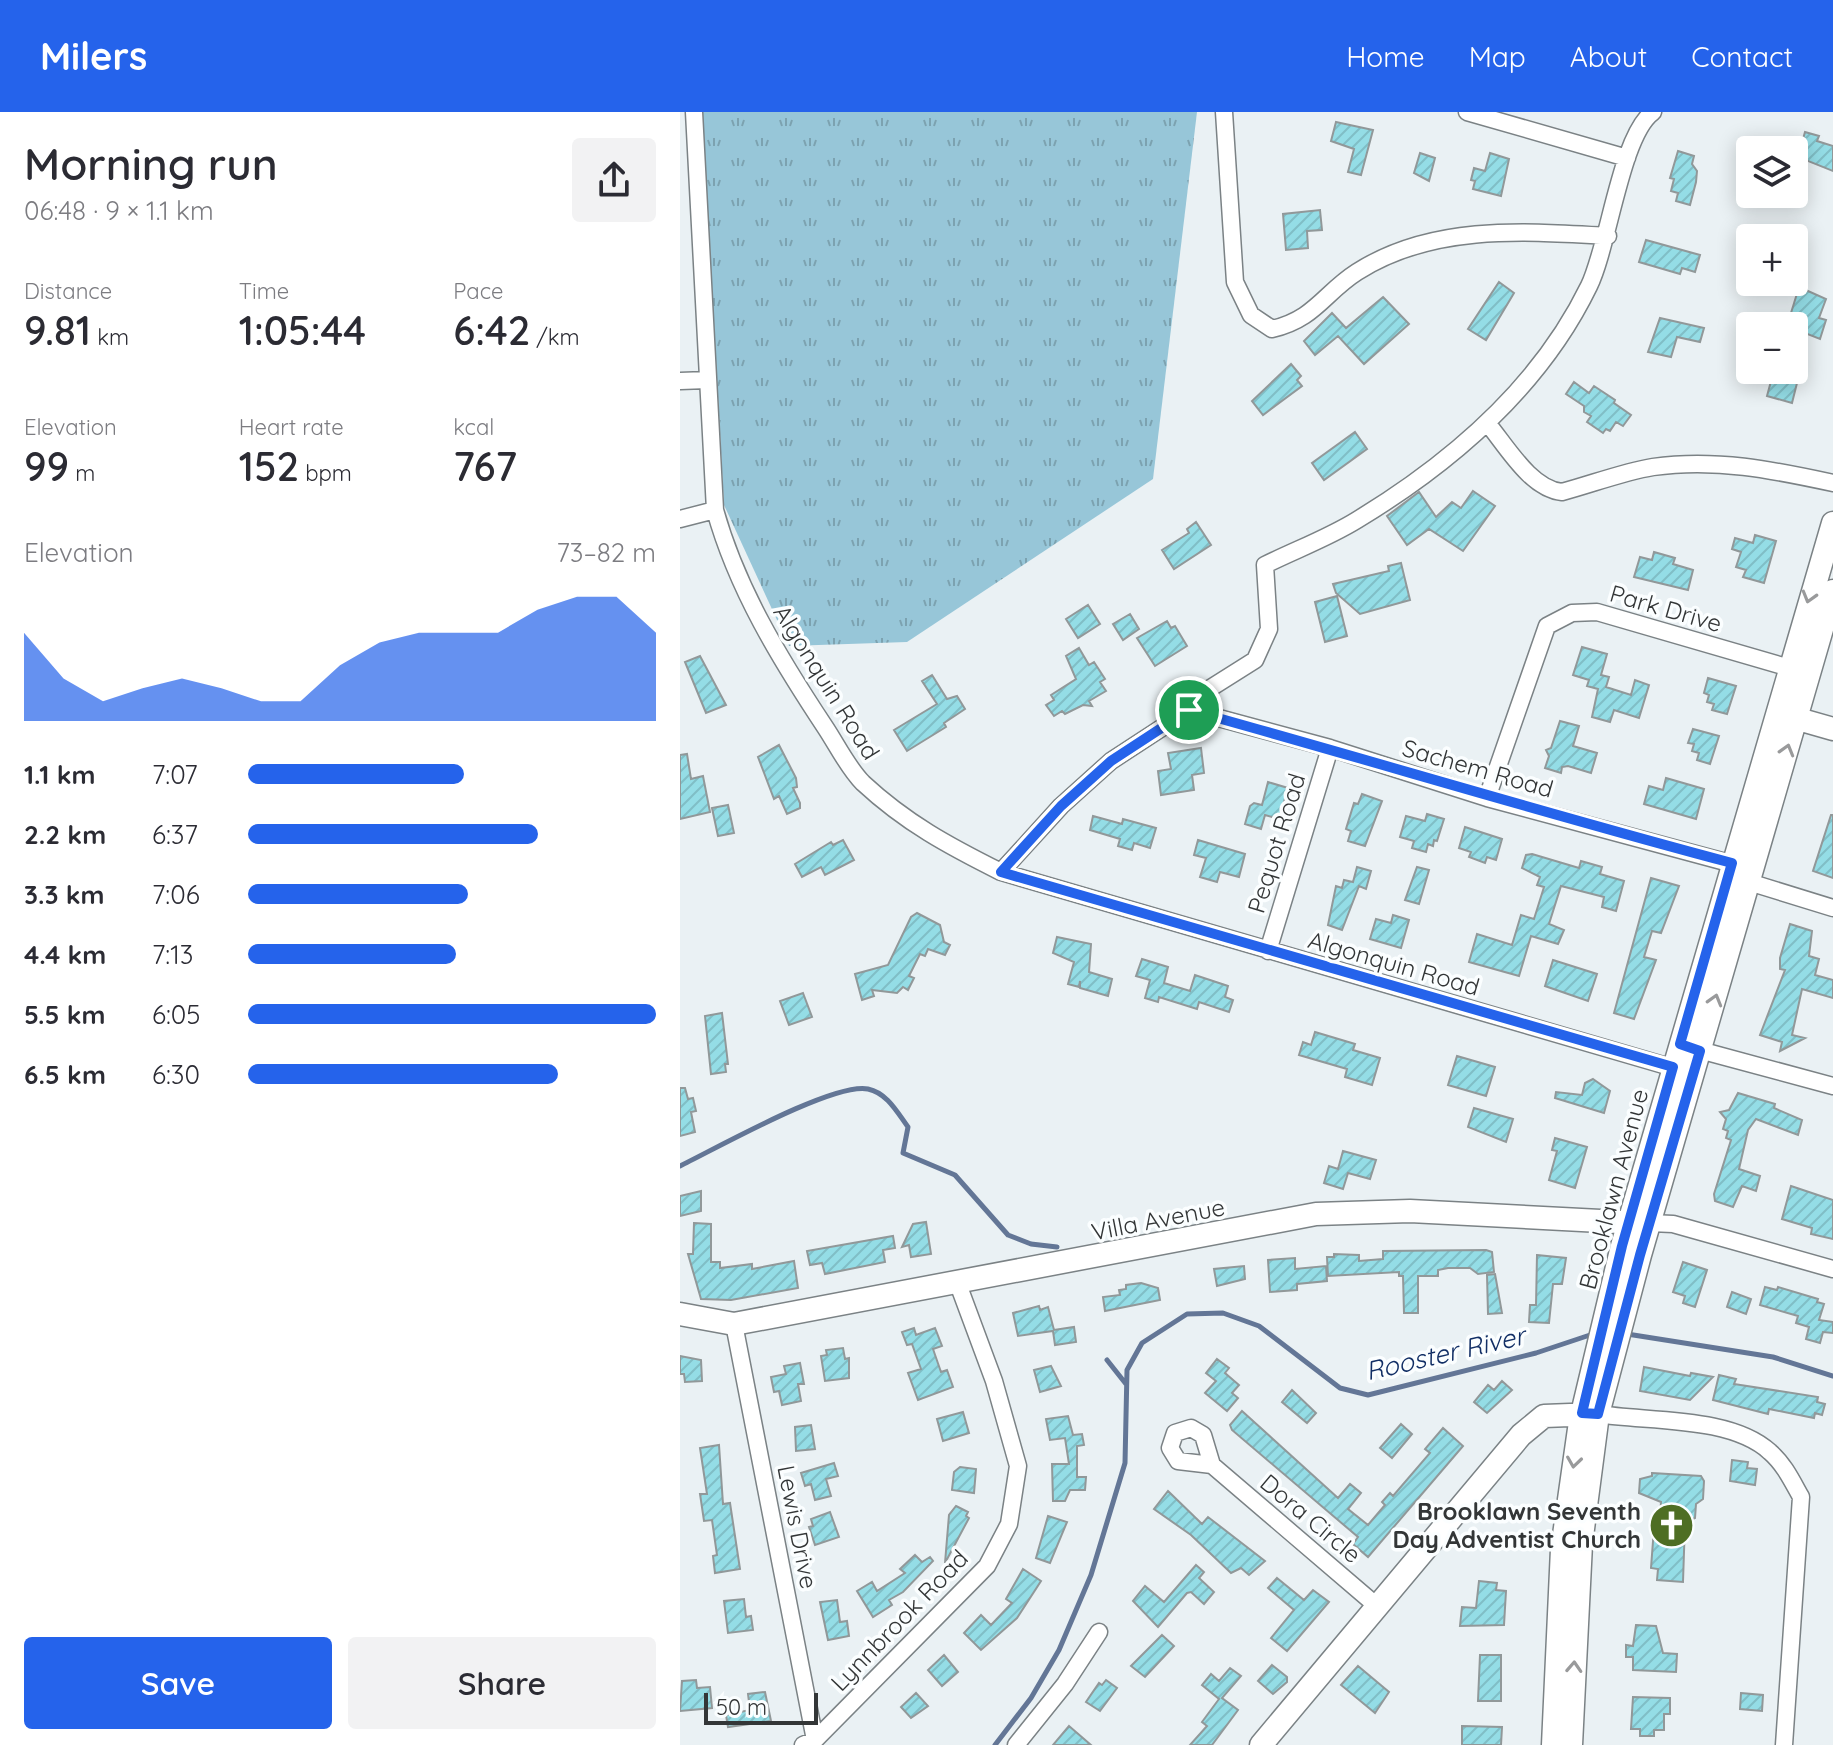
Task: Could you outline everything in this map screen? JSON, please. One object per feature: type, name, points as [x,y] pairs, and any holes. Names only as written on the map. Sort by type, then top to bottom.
[{"type":"main road","name":"Brooklawn Avenue","points":[[1553,1745],[1562,1549],[1590,1414],[1639,1223],[1799,671],[1833,523]]},
{"type":"main road","name":"Brooklawn Avenue","points":[[1799,671],[1833,591]]},
{"type":"main road","points":[[1786,715],[1833,729]]},
{"type":"main road","name":"Villa Avenue","points":[[680,1314],[734,1324],[1316,1214],[1410,1211],[1639,1223]]},
{"type":"main road","name":"Brooklawn Avenue","points":[[1571,1745],[1590,1414]]},
{"type":"main road","points":[[1261,1745],[1521,1435],[1544,1416],[1590,1414]]},
{"type":"street","name":"Algonquin Road","points":[[694,112],[715,510],[729,561],[751,604],[800,690],[860,780],[921,831],[1001,872],[1683,1071]]},
{"type":"street","points":[[1224,112],[1235,282],[1251,315],[1272,329],[1298,323],[1357,272],[1412,246],[1471,235],[1518,231],[1608,236]]},
{"type":"street","points":[[1467,112],[1627,158]]},
{"type":"street","points":[[1001,872],[1061,806],[1111,761],[1189,710],[1209,689],[1255,660],[1269,629],[1265,565],[1356,521],[1488,424],[1563,332],[1590,285],[1608,236],[1633,141],[1653,112]]},
{"type":"street","points":[[680,381],[707,380]]},
{"type":"street","points":[[1488,424],[1537,482],[1551,491],[1562,492],[1652,468],[1698,465],[1750,466],[1833,483]]},
{"type":"street","points":[[680,519],[715,510]]},
{"type":"street","name":"Park Drive","points":[[1487,798],[1547,626],[1557,618],[1597,612],[1799,671]]},
{"type":"street","name":"Sachem Road","points":[[1189,710],[1330,748],[1741,873],[1833,908]]},
{"type":"street","name":"Pequot Road","points":[[1268,951],[1330,748]]},
{"type":"street","points":[[1690,1047],[1833,1086]]},
{"type":"street","points":[[1639,1223],[1673,1224],[1833,1269]]},
{"type":"street","name":"Lynnbrook Road","points":[[809,1743],[987,1566],[1009,1524],[1018,1466],[994,1381],[958,1284]]},
{"type":"street","name":"Lewis Drive","points":[[734,1324],[809,1743]]},
{"type":"street","points":[[1590,1414],[1726,1428],[1769,1451],[1786,1470],[1801,1497],[1784,1745]]},
{"type":"street","name":"Dora Circle","points":[[1212,1465],[1378,1607]]},
{"type":"street","points":[[1016,1745],[1065,1684],[1099,1632]]},
{"type":"green space","points":[[702,112],[1197,112],[1153,479],[907,642],[789,646],[724,505]]},
{"type":"building","points":[[1336,122],[1373,130],[1361,175],[1348,172],[1354,149],[1331,141]]},
{"type":"building","points":[[1805,132],[1819,136],[1817,141],[1833,146],[1833,171],[1808,161],[1808,136],[1804,136]]},
{"type":"building","points":[[1678,151],[1694,156],[1692,164],[1697,171],[1690,205],[1676,201],[1678,193],[1671,191],[1674,179],[1670,178]]},
{"type":"building","points":[[1420,153],[1435,158],[1429,181],[1414,173]]},
{"type":"building","points":[[1490,153],[1509,159],[1501,196],[1473,189],[1475,181],[1471,180],[1474,168],[1485,171]]},
{"type":"building","points":[[1320,210],[1322,230],[1307,231],[1308,248],[1286,250],[1283,214]]},
{"type":"building","points":[[1646,240],[1700,255],[1695,272],[1682,268],[1680,274],[1639,262]]},
{"type":"building","points":[[1499,282],[1514,293],[1486,340],[1468,329]]},
{"type":"building","points":[[1808,291],[1826,299],[1819,318],[1826,320],[1820,339],[1808,334],[1808,312],[1791,312],[1796,296],[1808,296]]},
{"type":"building","points":[[1383,297],[1409,324],[1364,364],[1338,336],[1315,355],[1304,341],[1332,313],[1346,328]]},
{"type":"building","points":[[1660,318],[1704,328],[1700,342],[1677,337],[1671,357],[1648,352]]},
{"type":"building","points":[[1291,364],[1301,376],[1297,380],[1302,386],[1263,415],[1252,401]]},
{"type":"building","points":[[1574,382],[1589,393],[1594,386],[1631,415],[1623,426],[1616,422],[1610,431],[1606,429],[1603,433],[1587,422],[1591,416],[1584,412],[1584,406],[1566,394]]},
{"type":"building","points":[[1770,384],[1797,384],[1792,403],[1767,396]]},
{"type":"building","points":[[1355,432],[1367,449],[1324,480],[1312,463]]},
{"type":"building","points":[[1473,491],[1495,506],[1463,551],[1429,529],[1407,545],[1387,516],[1419,492],[1436,517],[1452,502],[1461,508]]},
{"type":"building","points":[[1196,522],[1211,545],[1174,569],[1162,550],[1189,533],[1187,529]]},
{"type":"building","points":[[1755,535],[1776,541],[1764,583],[1743,577],[1746,570],[1736,567],[1741,552],[1732,549],[1735,538],[1753,543]]},
{"type":"building","points":[[1654,552],[1675,558],[1673,564],[1693,570],[1688,590],[1634,577],[1640,557],[1652,560]]},
{"type":"building","points":[[1401,563],[1410,600],[1360,614],[1336,593],[1333,584],[1389,571],[1388,566]]},
{"type":"building","points":[[1337,596],[1347,636],[1325,642],[1315,602]]},
{"type":"building","points":[[1088,605],[1100,624],[1078,638],[1066,619]]},
{"type":"building","points":[[1130,614],[1139,629],[1123,640],[1113,624]]},
{"type":"building","points":[[1167,621],[1171,628],[1175,626],[1187,646],[1155,666],[1137,638]]},
{"type":"building","points":[[1582,647],[1607,654],[1601,675],[1609,677],[1606,687],[1631,695],[1635,680],[1649,685],[1639,718],[1614,710],[1610,722],[1592,717],[1598,689],[1587,686],[1589,680],[1573,675]]},
{"type":"building","points":[[1079,648],[1089,665],[1094,662],[1105,679],[1100,682],[1106,691],[1089,701],[1092,706],[1083,705],[1054,716],[1046,705],[1054,700],[1051,695],[1076,679],[1066,656]]},
{"type":"building","points":[[700,656],[726,705],[706,713],[685,662]]},
{"type":"building","points":[[932,675],[947,699],[957,696],[965,709],[944,723],[946,727],[907,751],[894,730],[937,704],[922,681]]},
{"type":"building","points":[[1708,678],[1736,686],[1727,714],[1712,710],[1714,704],[1707,702],[1709,695],[1704,693]]},
{"type":"building","points":[[1560,721],[1579,726],[1573,746],[1597,753],[1591,773],[1568,766],[1562,767],[1561,773],[1545,768],[1549,756],[1546,750],[1551,748]]},
{"type":"building","points":[[1693,729],[1719,736],[1710,764],[1697,760],[1699,753],[1692,751],[1694,744],[1688,743]]},
{"type":"building","points":[[779,745],[796,778],[797,787],[793,788],[800,803],[800,808],[787,814],[779,796],[774,799],[758,757]]},
{"type":"building","points":[[1201,748],[1204,773],[1192,775],[1194,790],[1161,795],[1158,771],[1171,769],[1168,753]]},
{"type":"building","points":[[687,754],[691,779],[703,776],[710,812],[680,819],[680,755]]},
{"type":"building","points":[[1666,778],[1704,789],[1696,819],[1644,804],[1649,786],[1663,790]]},
{"type":"building","points":[[1268,782],[1288,788],[1279,819],[1265,815],[1261,829],[1245,824],[1250,806],[1254,803],[1262,805]]},
{"type":"building","points":[[1362,794],[1382,801],[1365,846],[1348,841],[1351,831],[1346,829],[1354,803],[1358,804]]},
{"type":"building","points":[[728,805],[734,833],[718,836],[712,808]]},
{"type":"building","points":[[1427,814],[1444,819],[1437,841],[1434,840],[1433,846],[1428,844],[1426,852],[1412,848],[1414,841],[1400,837],[1406,816],[1425,821]]},
{"type":"building","points":[[1833,815],[1833,878],[1813,871]]},
{"type":"building","points":[[1093,816],[1122,824],[1123,819],[1156,828],[1150,848],[1134,843],[1132,850],[1118,846],[1120,839],[1090,830]]},
{"type":"building","points":[[1465,827],[1502,839],[1496,860],[1487,857],[1485,863],[1469,857],[1471,852],[1459,848]]},
{"type":"building","points":[[843,840],[854,860],[825,875],[821,867],[802,877],[795,864],[831,842],[833,845]]},
{"type":"building","points":[[1198,840],[1245,854],[1239,877],[1220,872],[1217,882],[1200,877],[1206,858],[1194,855]]},
{"type":"building","points":[[1532,854],[1579,868],[1581,861],[1602,867],[1600,874],[1624,881],[1616,911],[1602,907],[1604,897],[1561,886],[1549,924],[1564,930],[1558,944],[1531,936],[1519,976],[1469,962],[1477,934],[1512,945],[1521,915],[1534,919],[1544,887],[1537,885],[1540,877],[1522,868],[1526,855]]},
{"type":"building","points":[[1357,867],[1371,871],[1366,889],[1359,886],[1342,930],[1328,925],[1336,886],[1342,888],[1344,880],[1353,882]]},
{"type":"building","points":[[1417,867],[1429,870],[1419,904],[1405,900]]},
{"type":"building","points":[[1651,878],[1679,886],[1661,933],[1652,931],[1644,957],[1656,960],[1634,1019],[1614,1013]]},
{"type":"building","points":[[917,913],[940,925],[944,942],[950,945],[945,955],[928,949],[925,956],[920,954],[909,976],[914,978],[908,990],[903,987],[897,993],[872,990],[874,996],[862,1000],[855,974],[888,965],[911,917]]},
{"type":"building","points":[[1393,915],[1409,920],[1401,948],[1370,939],[1376,919],[1391,923]]},
{"type":"building","points":[[1790,924],[1812,931],[1809,956],[1819,959],[1815,975],[1833,980],[1833,998],[1802,989],[1792,1035],[1805,1038],[1780,1051],[1782,1042],[1760,1035],[1785,970],[1780,969],[1780,958]]},
{"type":"building","points":[[1057,937],[1091,944],[1089,972],[1112,979],[1108,996],[1080,988],[1080,981],[1079,987],[1068,984],[1074,962],[1053,953]]},
{"type":"building","points":[[1142,959],[1168,967],[1164,983],[1190,991],[1195,975],[1228,986],[1225,997],[1233,1000],[1229,1012],[1199,1002],[1197,1009],[1159,997],[1158,1002],[1145,998],[1150,980],[1136,976]]},
{"type":"building","points":[[1553,960],[1597,974],[1588,1001],[1545,986]]},
{"type":"building","points":[[803,993],[812,1017],[789,1025],[780,1001]]},
{"type":"building","points":[[722,1013],[728,1064],[725,1064],[726,1072],[711,1074],[705,1016]]},
{"type":"building","points":[[1315,1032],[1355,1044],[1353,1050],[1380,1058],[1372,1085],[1345,1077],[1347,1069],[1299,1055],[1303,1042],[1311,1045]]},
{"type":"building","points":[[1457,1056],[1495,1067],[1486,1096],[1448,1085]]},
{"type":"building","points":[[1593,1079],[1610,1091],[1604,1113],[1555,1098],[1556,1092],[1582,1095],[1585,1083]]},
{"type":"building","points":[[680,1088],[685,1088],[688,1099],[693,1098],[696,1111],[691,1112],[695,1132],[680,1136]]},
{"type":"building","points":[[1738,1093],[1775,1104],[1774,1108],[1802,1120],[1798,1135],[1756,1119],[1748,1130],[1739,1169],[1760,1176],[1756,1191],[1742,1186],[1733,1207],[1715,1201],[1714,1194],[1731,1140],[1726,1138],[1728,1131],[1723,1129],[1726,1119],[1720,1112],[1729,1110]]},
{"type":"building","points":[[1474,1108],[1513,1119],[1506,1142],[1468,1127]]},
{"type":"building","points":[[1555,1138],[1587,1147],[1575,1188],[1549,1180],[1557,1151],[1552,1150]]},
{"type":"building","points":[[1343,1151],[1376,1160],[1370,1179],[1348,1173],[1343,1189],[1324,1183],[1329,1166],[1338,1169]]},
{"type":"building","points":[[1791,1186],[1833,1200],[1833,1239],[1811,1234],[1812,1228],[1782,1219]]},
{"type":"building","points":[[701,1191],[701,1211],[680,1216],[680,1196]]},
{"type":"building","points":[[926,1222],[931,1254],[911,1257],[909,1245],[902,1247],[913,1224]]},
{"type":"building","points":[[694,1223],[711,1224],[711,1262],[720,1262],[720,1268],[752,1264],[752,1269],[794,1261],[798,1288],[731,1300],[701,1299],[688,1254],[693,1254]]},
{"type":"building","points":[[893,1236],[895,1248],[883,1250],[885,1262],[825,1274],[822,1263],[810,1265],[807,1251]]},
{"type":"building","points":[[1383,1251],[1492,1252],[1494,1272],[1478,1274],[1470,1268],[1448,1268],[1438,1270],[1438,1276],[1418,1276],[1418,1313],[1404,1313],[1403,1276],[1399,1276],[1399,1272],[1328,1276],[1327,1257],[1334,1257],[1334,1254],[1359,1255],[1359,1261],[1383,1259]]},
{"type":"building","points":[[1537,1255],[1566,1258],[1562,1284],[1553,1284],[1549,1323],[1529,1322],[1530,1305],[1536,1305]]},
{"type":"building","points":[[1295,1258],[1295,1269],[1326,1266],[1327,1281],[1297,1284],[1297,1290],[1270,1292],[1268,1260]]},
{"type":"building","points":[[1683,1262],[1707,1270],[1695,1307],[1683,1303],[1685,1296],[1673,1292]]},
{"type":"building","points":[[1244,1266],[1245,1279],[1217,1286],[1214,1269]]},
{"type":"building","points":[[1495,1274],[1502,1313],[1488,1314],[1487,1275]]},
{"type":"building","points":[[1141,1283],[1158,1288],[1160,1300],[1105,1311],[1103,1297],[1120,1295],[1119,1290],[1126,1289],[1126,1285]]},
{"type":"building","points":[[1765,1287],[1777,1290],[1778,1287],[1818,1299],[1817,1302],[1824,1304],[1819,1320],[1833,1322],[1833,1333],[1823,1332],[1820,1343],[1806,1339],[1809,1327],[1796,1323],[1798,1316],[1760,1305]]},
{"type":"building","points":[[1732,1292],[1751,1299],[1746,1314],[1727,1307]]},
{"type":"building","points":[[1039,1306],[1040,1310],[1048,1307],[1054,1330],[1074,1327],[1076,1342],[1055,1345],[1053,1331],[1018,1336],[1013,1313]]},
{"type":"building","points":[[914,1328],[916,1335],[935,1328],[942,1346],[933,1349],[941,1372],[947,1370],[953,1387],[918,1400],[908,1373],[921,1369],[912,1344],[907,1345],[902,1332]]},
{"type":"building","points":[[843,1348],[845,1359],[849,1358],[849,1378],[825,1381],[821,1356],[827,1355],[826,1350]]},
{"type":"building","points":[[680,1356],[701,1360],[702,1381],[685,1382],[684,1374],[680,1374]]},
{"type":"building","points":[[1217,1359],[1229,1368],[1225,1373],[1239,1385],[1232,1393],[1238,1398],[1227,1411],[1205,1393],[1216,1381],[1206,1373]]},
{"type":"building","points":[[800,1363],[804,1384],[798,1384],[801,1401],[782,1405],[779,1391],[774,1392],[771,1377],[786,1374],[784,1366]]},
{"type":"building","points":[[1051,1366],[1061,1386],[1040,1392],[1034,1370]]},
{"type":"building","points":[[1644,1367],[1713,1377],[1690,1400],[1640,1391]]},
{"type":"building","points":[[1719,1375],[1736,1379],[1734,1384],[1818,1397],[1817,1402],[1825,1404],[1822,1415],[1815,1413],[1814,1418],[1769,1409],[1768,1414],[1713,1400]]},
{"type":"building","points":[[1502,1381],[1512,1390],[1487,1413],[1474,1402],[1488,1385],[1494,1390]]},
{"type":"building","points":[[1292,1390],[1316,1413],[1307,1423],[1282,1402]]},
{"type":"building","points":[[1242,1411],[1338,1498],[1350,1484],[1361,1493],[1348,1509],[1368,1525],[1385,1505],[1382,1502],[1390,1493],[1393,1496],[1430,1453],[1425,1449],[1443,1428],[1463,1446],[1368,1557],[1353,1544],[1358,1537],[1232,1430],[1230,1425]]},
{"type":"building","points":[[963,1412],[969,1433],[943,1441],[937,1419]]},
{"type":"building","points":[[1068,1416],[1073,1435],[1082,1434],[1084,1445],[1077,1446],[1077,1477],[1086,1477],[1085,1490],[1070,1490],[1065,1501],[1053,1501],[1052,1464],[1069,1464],[1065,1438],[1050,1440],[1046,1419]]},
{"type":"building","points":[[1401,1424],[1412,1434],[1392,1458],[1380,1448]]},
{"type":"building","points":[[811,1425],[815,1449],[796,1451],[795,1427]]},
{"type":"building","points":[[719,1445],[723,1504],[730,1503],[740,1569],[715,1573],[713,1556],[717,1555],[712,1520],[704,1521],[700,1494],[707,1494],[700,1448]]},
{"type":"building","points":[[1732,1460],[1748,1462],[1747,1468],[1757,1469],[1755,1485],[1730,1481]]},
{"type":"building","points":[[834,1463],[838,1476],[826,1479],[831,1496],[815,1500],[811,1484],[805,1486],[801,1473]]},
{"type":"building","points":[[960,1467],[976,1469],[974,1493],[952,1490],[954,1472]]},
{"type":"building","name":"Brooklawn Seventh Day Adventist Church","points":[[1652,1473],[1701,1476],[1704,1481],[1703,1499],[1696,1504],[1695,1518],[1685,1522],[1683,1582],[1657,1580],[1658,1569],[1651,1568],[1654,1528],[1659,1529],[1661,1502],[1639,1493],[1640,1479],[1652,1476]]},
{"type":"building","points":[[1168,1491],[1202,1524],[1208,1517],[1265,1561],[1249,1575],[1241,1568],[1231,1573],[1191,1535],[1154,1509]]},
{"type":"building","points":[[956,1506],[968,1512],[966,1516],[969,1518],[945,1563],[949,1515]]},
{"type":"building","points":[[830,1512],[839,1537],[815,1545],[809,1527],[813,1526],[811,1519]]},
{"type":"building","points":[[1048,1516],[1067,1522],[1050,1563],[1036,1558]]},
{"type":"building","points":[[915,1555],[922,1562],[930,1557],[933,1561],[903,1592],[889,1600],[892,1605],[873,1617],[857,1591],[872,1582],[877,1591],[905,1573],[900,1569]]},
{"type":"building","points":[[1196,1565],[1204,1572],[1199,1578],[1214,1592],[1204,1604],[1191,1592],[1187,1593],[1158,1627],[1133,1601],[1145,1586],[1164,1602]]},
{"type":"building","points":[[1023,1569],[1041,1581],[1017,1618],[981,1650],[964,1633],[981,1615],[991,1625],[1012,1603],[1006,1599]]},
{"type":"building","points":[[1277,1578],[1304,1600],[1313,1590],[1329,1602],[1287,1651],[1271,1638],[1294,1610],[1268,1588]]},
{"type":"building","points":[[1479,1581],[1497,1583],[1496,1590],[1506,1591],[1504,1625],[1460,1626],[1462,1607],[1476,1608]]},
{"type":"building","points":[[744,1599],[746,1617],[751,1616],[753,1630],[728,1633],[724,1601]]},
{"type":"building","points":[[837,1600],[840,1622],[847,1621],[849,1636],[828,1640],[820,1602]]},
{"type":"building","points":[[1636,1625],[1656,1626],[1663,1653],[1677,1654],[1676,1672],[1633,1670],[1633,1657],[1626,1657],[1626,1645],[1633,1646]]},
{"type":"building","points":[[1162,1635],[1174,1646],[1145,1677],[1131,1666]]},
{"type":"building","points":[[944,1655],[958,1672],[942,1686],[928,1670]]},
{"type":"building","points":[[1480,1655],[1501,1655],[1501,1701],[1478,1701]]},
{"type":"building","points":[[1272,1665],[1287,1677],[1287,1682],[1273,1694],[1258,1681]]},
{"type":"building","points":[[1358,1666],[1389,1692],[1375,1713],[1341,1685]]},
{"type":"building","points":[[1230,1668],[1241,1676],[1222,1698],[1238,1710],[1212,1745],[1190,1745],[1207,1726],[1202,1722],[1219,1699],[1202,1685],[1211,1674],[1219,1681]]},
{"type":"building","points":[[696,1680],[697,1688],[710,1687],[712,1708],[680,1711],[682,1681]]},
{"type":"building","points":[[1106,1680],[1117,1688],[1100,1711],[1086,1702],[1099,1683],[1102,1685]]},
{"type":"building","points":[[765,1692],[771,1721],[728,1727],[726,1715],[750,1710],[748,1694]]},
{"type":"building","points":[[916,1693],[928,1706],[911,1718],[901,1707]]},
{"type":"building","points":[[1741,1693],[1763,1695],[1762,1711],[1740,1709]]},
{"type":"building","points":[[1633,1697],[1670,1698],[1670,1714],[1664,1714],[1664,1730],[1654,1730],[1654,1736],[1640,1736],[1640,1729],[1631,1729]]},
{"type":"building","points":[[1069,1726],[1091,1745],[1053,1745]]},
{"type":"building","points":[[1462,1726],[1502,1727],[1501,1745],[1462,1745]]},
{"type":"waterway","points":[[680,1166],[803,1106],[829,1096],[868,1089],[886,1099],[908,1127],[903,1153],[955,1175],[1008,1235],[1031,1244],[1057,1247]]},
{"type":"waterway","name":"Rooster River","points":[[995,1745],[1031,1698],[1059,1650],[1091,1575],[1125,1463],[1127,1370],[1142,1343],[1187,1314],[1223,1313],[1259,1326],[1340,1388],[1368,1395],[1536,1353],[1593,1334]]},
{"type":"waterway","name":"Rooster River","points":[[1627,1334],[1773,1357],[1833,1376]]},
{"type":"waterway","points":[[1107,1360],[1126,1384]]},
{"type":"place","name":"Brooklawn Seventh Day Adventist Church","points":[[1672,1525]]},
{"type":"route","points":[[1189,710],[1330,748],[1487,798],[1732,863],[1680,1044],[1700,1051],[1640,1255],[1598,1414],[1582,1413],[1622,1246],[1673,1067],[1001,872],[1061,806],[1111,761],[1189,710]]}]
